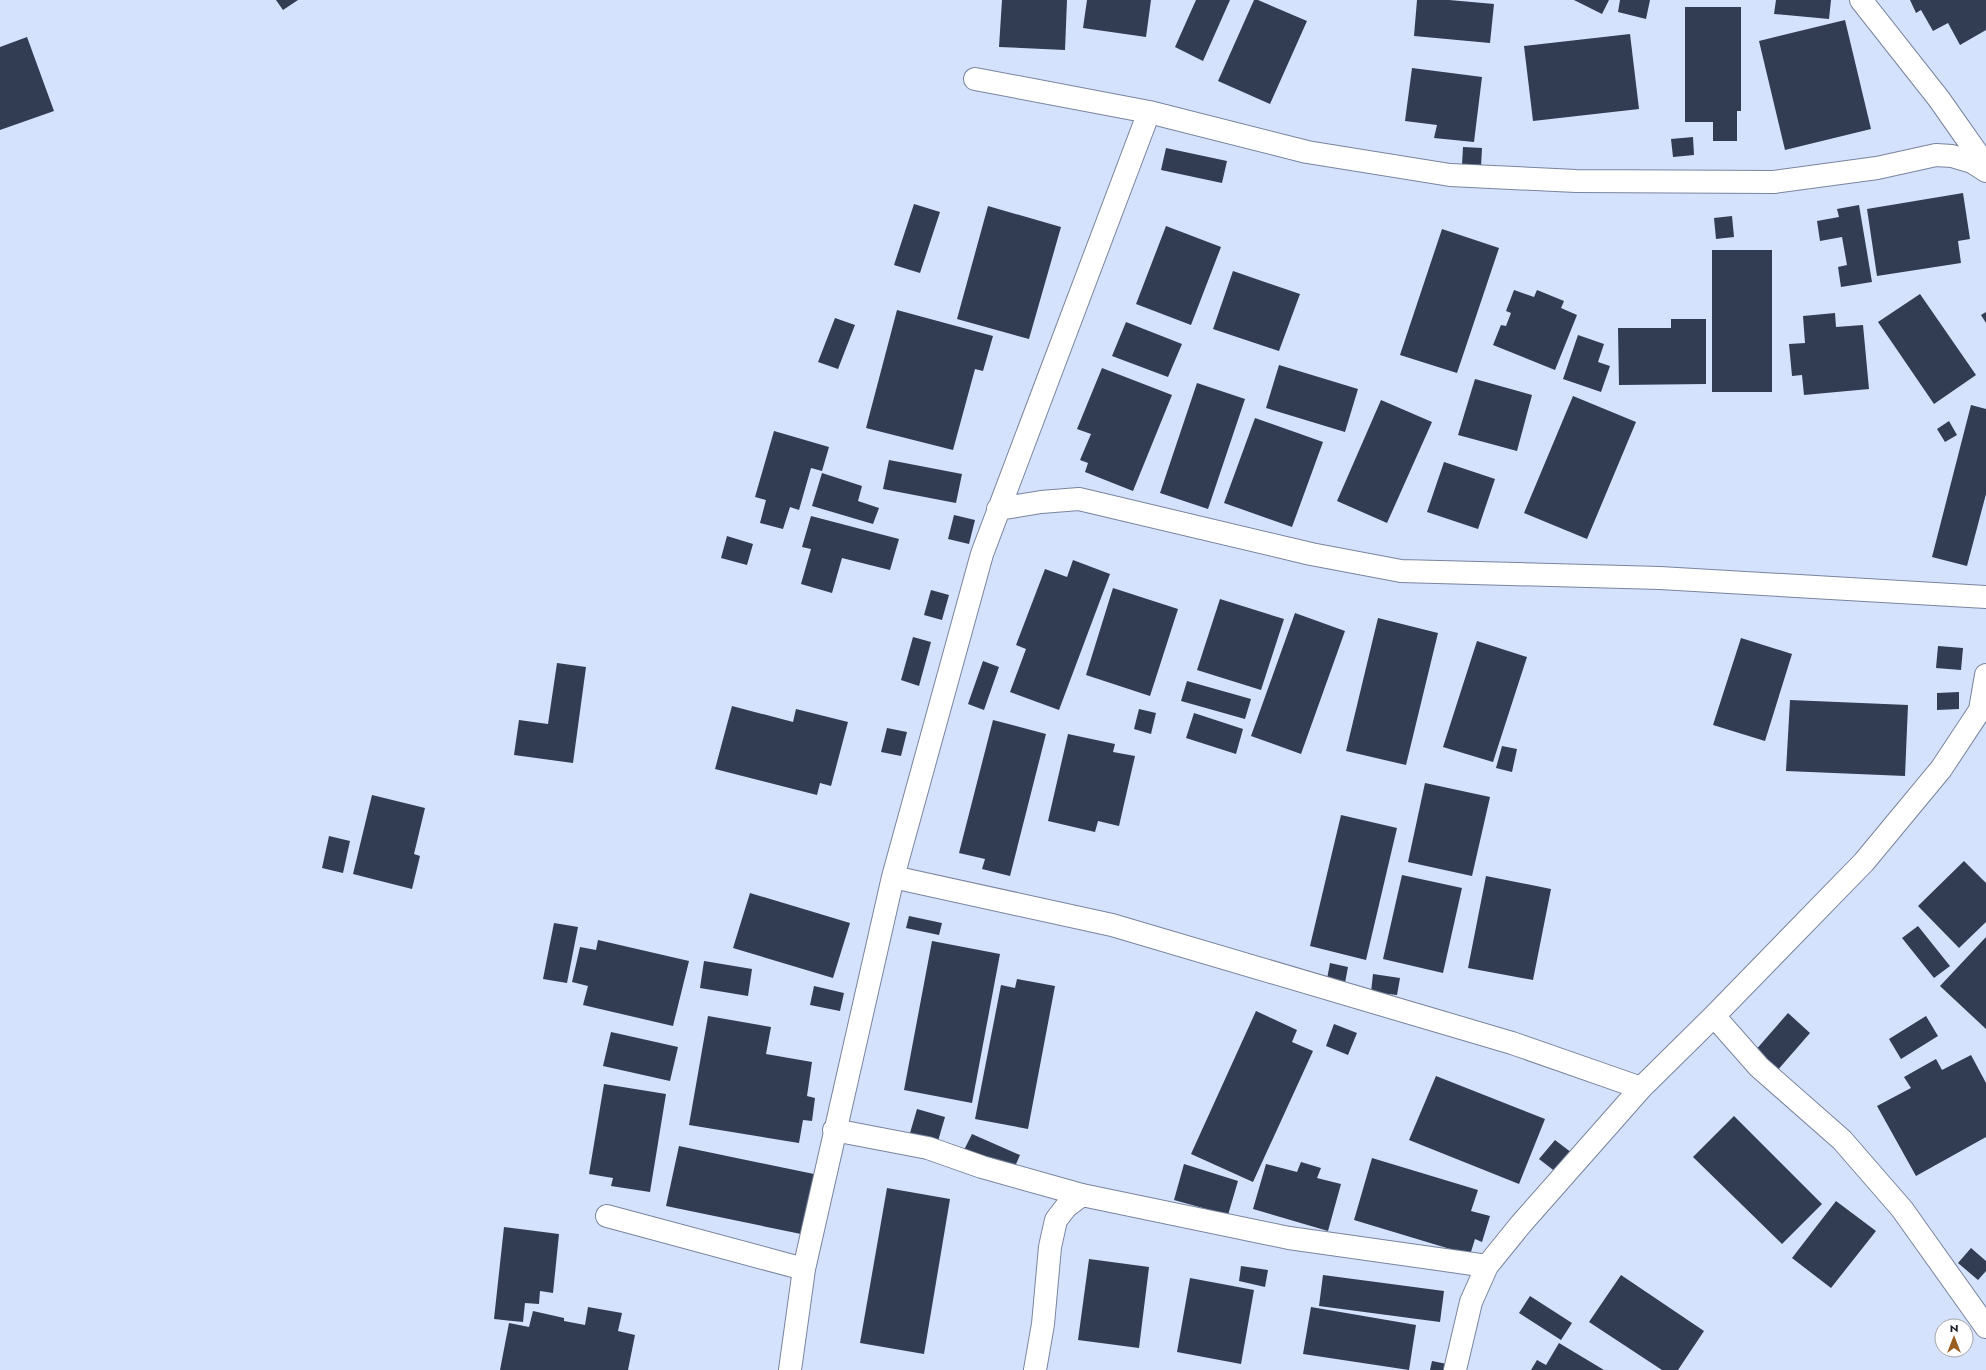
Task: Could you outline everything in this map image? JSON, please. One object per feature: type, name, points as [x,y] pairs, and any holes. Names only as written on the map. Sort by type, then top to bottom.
[{"type":"street","points":[[1861,0],[1939,99],[1986,166]]},
{"type":"street","points":[[975,79],[1149,112],[1307,152],[1450,175],[1576,181],[1774,182],[1877,168],[1936,155],[1952,156],[1972,162],[1986,171]]},
{"type":"street","points":[[790,1370],[804,1269],[834,1130],[893,877],[982,554],[1149,112]]},
{"type":"street","points":[[998,509],[1041,502],[1079,499],[1312,554],[1401,571],[1660,578],[1986,597]]},
{"type":"street","points":[[1455,1370],[1471,1302],[1487,1266],[1521,1224],[1641,1088],[1714,1016],[1864,862],[1941,769],[1983,715],[1986,675]]},
{"type":"street","points":[[893,877],[1112,925],[1512,1043],[1641,1088]]},
{"type":"street","points":[[1714,1016],[1759,1067],[1847,1146],[1902,1209],[1986,1327]]},
{"type":"street","points":[[834,1130],[928,1148],[982,1167],[1082,1195],[1289,1238],[1487,1266]]},
{"type":"street","points":[[1035,1370],[1043,1324],[1050,1247],[1056,1220],[1066,1207],[1082,1195]]},
{"type":"street","points":[[607,1216],[804,1269]]},
{"type":"building","points":[[276,0],[298,0],[283,10]]},
{"type":"building","points":[[1002,0],[1067,0],[1065,50],[999,47]]},
{"type":"building","points":[[1087,0],[1151,0],[1146,37],[1083,28]]},
{"type":"building","points":[[1196,0],[1230,0],[1203,61],[1175,47]]},
{"type":"building","points":[[1254,0],[1258,0],[1307,21],[1270,104],[1218,81]]},
{"type":"building","points":[[1417,0],[1449,0],[1494,4],[1490,43],[1414,36]]},
{"type":"building","points":[[1574,0],[1609,0],[1602,14]]},
{"type":"building","points":[[1620,0],[1650,0],[1646,19],[1618,12]]},
{"type":"building","points":[[1776,0],[1831,0],[1829,19],[1774,14]]},
{"type":"building","points":[[1910,0],[1986,0],[1986,30],[1960,45],[1948,23],[1933,31],[1921,10],[1916,13]]},
{"type":"building","points":[[1685,7],[1741,7],[1741,111],[1737,111],[1737,141],[1713,141],[1713,122],[1685,122]]},
{"type":"building","points":[[1845,20],[1871,129],[1785,150],[1759,41]]},
{"type":"building","points":[[1630,34],[1639,109],[1533,121],[1524,46]]},
{"type":"building","points":[[27,37],[54,111],[0,130],[0,47]]},
{"type":"building","points":[[1412,68],[1482,77],[1474,142],[1434,138],[1437,125],[1405,121]]},
{"type":"building","points":[[1693,137],[1694,155],[1673,157],[1671,139]]},
{"type":"building","points":[[1463,147],[1482,148],[1481,167],[1462,165]]},
{"type":"building","points":[[1166,148],[1227,161],[1222,183],[1161,170]]},
{"type":"building","points":[[1963,193],[1970,239],[1958,241],[1961,263],[1877,276],[1867,209]]},
{"type":"building","points":[[914,204],[940,212],[920,273],[894,265]]},
{"type":"building","points":[[1859,205],[1872,282],[1841,287],[1838,267],[1847,265],[1842,237],[1820,241],[1817,221],[1839,217],[1837,209]]},
{"type":"building","points":[[988,206],[1061,227],[1029,339],[957,319]]},
{"type":"building","points":[[1732,216],[1734,237],[1716,239],[1714,218]]},
{"type":"building","points":[[1166,226],[1221,247],[1191,325],[1136,304]]},
{"type":"building","points":[[1442,229],[1499,248],[1457,373],[1400,355]]},
{"type":"building","points":[[1712,250],[1772,250],[1772,392],[1712,392]]},
{"type":"building","points":[[1233,271],[1300,294],[1279,351],[1213,329]]},
{"type":"building","points":[[1514,290],[1534,297],[1537,290],[1564,301],[1561,308],[1577,315],[1555,370],[1493,345],[1501,325],[1506,326],[1511,313],[1506,311]]},
{"type":"building","points":[[1920,294],[1976,375],[1934,404],[1878,322]]},
{"type":"building","points":[[897,310],[993,336],[983,371],[975,369],[953,450],[866,428]]},
{"type":"building","points":[[1986,312],[1986,323],[1981,315]]},
{"type":"building","points":[[1835,313],[1836,327],[1863,325],[1869,389],[1804,395],[1802,375],[1792,376],[1789,344],[1805,343],[1803,316]]},
{"type":"building","points":[[835,318],[855,325],[838,369],[818,362]]},
{"type":"building","points":[[1671,319],[1706,319],[1706,384],[1619,385],[1618,328],[1671,328]]},
{"type":"building","points":[[1126,322],[1182,344],[1168,377],[1112,356]]},
{"type":"building","points":[[1578,335],[1604,344],[1598,362],[1610,366],[1601,392],[1563,379]]},
{"type":"building","points":[[1279,365],[1358,389],[1345,432],[1266,408]]},
{"type":"building","points":[[1102,368],[1172,395],[1133,491],[1085,472],[1088,463],[1080,460],[1091,434],[1077,429]]},
{"type":"building","points":[[1475,379],[1532,395],[1517,451],[1458,435]]},
{"type":"building","points":[[1197,383],[1245,399],[1208,509],[1160,493]]},
{"type":"building","points":[[1573,396],[1636,422],[1587,539],[1524,513]]},
{"type":"building","points":[[1381,400],[1432,422],[1387,523],[1337,501]]},
{"type":"building","points":[[1971,405],[1986,409],[1986,494],[1967,566],[1932,557]]},
{"type":"building","points":[[1255,418],[1323,442],[1292,527],[1224,503]]},
{"type":"building","points":[[1949,421],[1957,435],[1945,442],[1937,429]]},
{"type":"building","points":[[774,431],[829,447],[822,471],[811,468],[799,510],[790,507],[783,529],[760,523],[766,500],[755,497]]},
{"type":"building","points":[[889,460],[962,474],[956,503],[883,489]]},
{"type":"building","points":[[1444,462],[1495,479],[1478,529],[1427,512]]},
{"type":"building","points":[[822,473],[862,486],[858,501],[879,508],[873,524],[812,506]]},
{"type":"building","points":[[954,515],[975,520],[969,544],[948,539]]},
{"type":"building","points":[[811,516],[899,539],[890,570],[842,558],[832,593],[801,584],[811,549],[802,547]]},
{"type":"building","points":[[727,536],[753,544],[747,565],[721,558]]},
{"type":"building","points":[[1073,560],[1110,574],[1059,710],[1010,692],[1026,649],[1016,645],[1045,569],[1067,577]]},
{"type":"building","points":[[1113,588],[1178,609],[1150,696],[1086,675]]},
{"type":"building","points":[[931,590],[949,595],[942,620],[924,615]]},
{"type":"building","points":[[1220,599],[1284,619],[1261,690],[1197,670]]},
{"type":"building","points":[[1295,613],[1345,631],[1301,754],[1251,736]]},
{"type":"building","points":[[1378,618],[1438,633],[1406,765],[1346,751]]},
{"type":"building","points":[[913,637],[931,642],[919,686],[901,680]]},
{"type":"building","points":[[1741,638],[1792,654],[1765,741],[1713,725]]},
{"type":"building","points":[[1477,641],[1527,657],[1493,762],[1443,747]]},
{"type":"building","points":[[1938,646],[1963,648],[1961,670],[1936,668]]},
{"type":"building","points":[[983,661],[999,667],[984,710],[968,704]]},
{"type":"building","points":[[557,663],[586,667],[573,763],[514,755],[519,720],[548,724]]},
{"type":"building","points":[[1187,681],[1251,699],[1245,719],[1181,701]]},
{"type":"building","points":[[1959,692],[1959,709],[1937,710],[1937,693]]},
{"type":"building","points":[[1790,700],[1908,705],[1905,776],[1786,771]]},
{"type":"building","points":[[732,706],[793,722],[796,709],[848,722],[831,786],[820,783],[817,795],[715,769]]},
{"type":"building","points":[[1139,709],[1156,713],[1151,734],[1134,729]]},
{"type":"building","points":[[1194,713],[1243,729],[1236,754],[1186,738]]},
{"type":"building","points":[[993,720],[1046,734],[1010,876],[982,869],[985,859],[959,853]]},
{"type":"building","points":[[887,728],[907,732],[901,756],[881,752]]},
{"type":"building","points":[[1068,734],[1115,744],[1113,752],[1135,756],[1119,826],[1098,821],[1095,832],[1048,821]]},
{"type":"building","points":[[1502,746],[1517,749],[1512,772],[1496,768]]},
{"type":"building","points":[[1425,783],[1490,797],[1472,876],[1408,862]]},
{"type":"building","points":[[372,795],[425,808],[414,854],[420,856],[412,889],[353,874]]},
{"type":"building","points":[[1341,815],[1397,828],[1366,960],[1310,946]]},
{"type":"building","points":[[329,836],[350,841],[343,873],[322,868]]},
{"type":"building","points":[[1964,861],[1986,883],[1986,922],[1959,948],[1918,906]]},
{"type":"building","points":[[1402,875],[1462,888],[1443,973],[1383,959]]},
{"type":"building","points":[[1486,876],[1551,889],[1533,980],[1468,968]]},
{"type":"building","points":[[750,893],[850,923],[833,978],[733,948]]},
{"type":"building","points":[[909,916],[942,923],[939,935],[906,928]]},
{"type":"building","points":[[554,923],[578,927],[567,983],[543,979]]},
{"type":"building","points":[[1918,926],[1950,966],[1934,978],[1902,938]]},
{"type":"building","points":[[1986,937],[1986,1029],[1940,986]]},
{"type":"building","points":[[598,940],[689,961],[673,1026],[583,1005],[588,986],[572,982],[580,947],[596,950]]},
{"type":"building","points":[[932,941],[1000,954],[972,1103],[904,1090]]},
{"type":"building","points":[[704,961],[752,969],[748,996],[700,988]]},
{"type":"building","points":[[1330,963],[1348,967],[1345,983],[1327,979]]},
{"type":"building","points":[[1373,974],[1400,978],[1397,995],[1371,992]]},
{"type":"building","points":[[1017,979],[1055,986],[1028,1129],[975,1119],[1001,985],[1015,988]]},
{"type":"building","points":[[814,986],[844,993],[840,1011],[810,1005]]},
{"type":"building","points":[[1256,1011],[1297,1030],[1292,1042],[1313,1051],[1253,1182],[1191,1154]]},
{"type":"building","points":[[1788,1013],[1810,1033],[1776,1072],[1754,1052]]},
{"type":"building","points":[[708,1016],[771,1027],[766,1054],[812,1062],[807,1096],[815,1098],[812,1121],[803,1120],[799,1143],[689,1125]]},
{"type":"building","points":[[1926,1016],[1938,1036],[1901,1059],[1889,1039]]},
{"type":"building","points":[[1334,1024],[1357,1033],[1348,1055],[1326,1046]]},
{"type":"building","points":[[611,1032],[678,1047],[670,1081],[603,1066]]},
{"type":"building","points":[[1971,1055],[1986,1083],[1986,1137],[1916,1176],[1877,1106],[1911,1088],[1904,1077],[1936,1059],[1942,1070]]},
{"type":"building","points":[[1436,1076],[1545,1119],[1519,1184],[1409,1140]]},
{"type":"building","points":[[604,1084],[666,1094],[650,1192],[611,1186],[613,1178],[589,1174]]},
{"type":"building","points":[[917,1109],[945,1117],[938,1141],[910,1133]]},
{"type":"building","points":[[1734,1116],[1822,1204],[1782,1244],[1693,1157]]},
{"type":"building","points":[[972,1134],[1020,1155],[1013,1171],[964,1150]]},
{"type":"building","points":[[1555,1140],[1576,1156],[1561,1176],[1539,1159]]},
{"type":"building","points":[[679,1146],[814,1174],[801,1234],[666,1206]]},
{"type":"building","points":[[1372,1158],[1478,1190],[1471,1211],[1490,1216],[1482,1242],[1475,1239],[1470,1255],[1354,1220]]},
{"type":"building","points":[[1301,1162],[1321,1168],[1317,1178],[1341,1184],[1328,1231],[1253,1209],[1266,1164],[1297,1172]]},
{"type":"building","points":[[1184,1164],[1238,1181],[1228,1215],[1174,1200]]},
{"type":"building","points":[[887,1188],[950,1199],[924,1354],[860,1343]]},
{"type":"building","points":[[1836,1201],[1876,1231],[1831,1288],[1792,1258]]},
{"type":"building","points":[[504,1227],[559,1234],[553,1293],[540,1291],[539,1304],[525,1303],[523,1322],[494,1319]]},
{"type":"building","points":[[1971,1248],[1986,1261],[1986,1271],[1978,1280],[1958,1263]]},
{"type":"building","points":[[1089,1259],[1149,1267],[1139,1348],[1078,1340]]},
{"type":"building","points":[[1241,1266],[1268,1270],[1265,1287],[1239,1281]]},
{"type":"building","points":[[1323,1275],[1444,1291],[1440,1322],[1319,1306]]},
{"type":"building","points":[[1621,1275],[1704,1331],[1678,1370],[1662,1370],[1589,1322]]},
{"type":"building","points":[[1190,1278],[1254,1290],[1241,1364],[1177,1352]]},
{"type":"building","points":[[1530,1296],[1572,1323],[1561,1340],[1519,1313]]},
{"type":"building","points":[[588,1307],[622,1313],[618,1331],[635,1335],[628,1370],[500,1370],[509,1323],[529,1327],[533,1311],[564,1318],[564,1321],[585,1325]]},
{"type":"building","points":[[1311,1307],[1416,1325],[1409,1370],[1303,1354]]},
{"type":"building","points":[[1559,1343],[1604,1370],[1531,1370],[1537,1360],[1546,1365]]},
{"type":"building","points":[[1432,1361],[1447,1364],[1446,1370],[1430,1370]]}]
